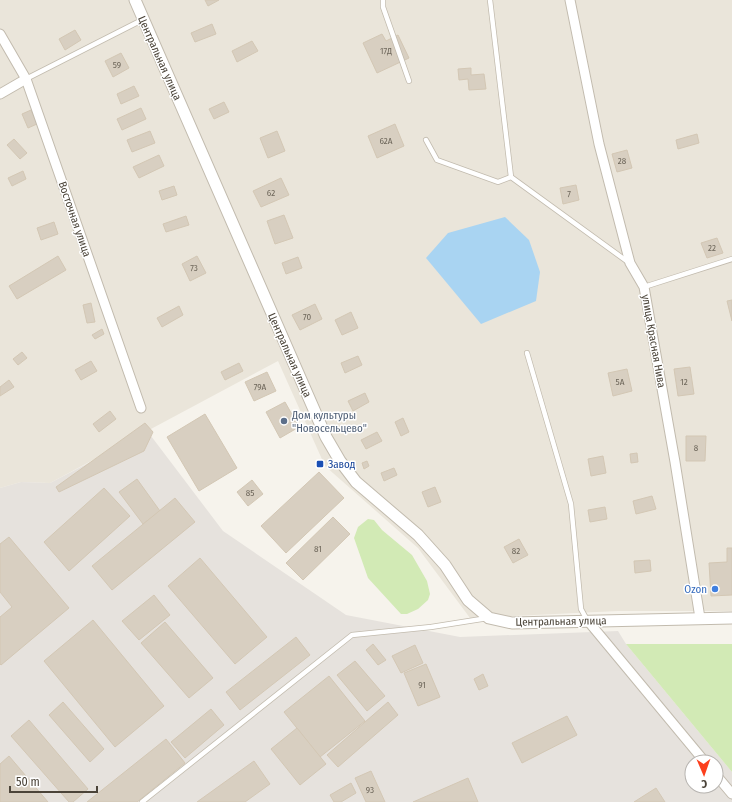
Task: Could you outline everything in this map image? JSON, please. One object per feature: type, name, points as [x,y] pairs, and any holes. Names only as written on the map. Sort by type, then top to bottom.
[{"type":"street","name":"Центральная улица","points":[[135,0],[326,436],[340,461],[356,482],[418,535],[445,565],[468,600],[489,618],[512,623],[732,618]]},
{"type":"street","name":"улица Красная Нива","points":[[570,0],[599,144],[630,263],[644,287],[675,462],[700,618]]},
{"type":"street","name":"Восточная улица","points":[[0,34],[26,79],[141,408]]},
{"type":"street","points":[[0,94],[26,79]]},
{"type":"street","points":[[588,621],[698,754]]},
{"type":"street","points":[[724,784],[732,794]]},
{"type":"lane","points":[[383,0],[383,7],[409,81]]},
{"type":"lane","points":[[490,0],[511,177],[630,263]]},
{"type":"lane","points":[[26,79],[144,19]]},
{"type":"lane","points":[[426,140],[437,160],[498,182],[511,177]]},
{"type":"lane","points":[[644,287],[732,259]]},
{"type":"lane","points":[[527,353],[571,504],[581,609],[588,621]]},
{"type":"lane","points":[[142,802],[352,635],[431,627],[489,618]]},
{"type":"shaded area","points":[[0,0],[732,0],[732,611],[618,611],[470,618],[418,548],[325,466],[278,361],[50,483],[21,482],[0,488]]},
{"type":"shaded area","points":[[148,432],[223,531],[346,615],[460,637],[618,631],[626,644],[717,754],[684,754],[684,794],[724,794],[724,762],[732,772],[732,802],[0,802],[0,488],[21,482],[50,483]]},
{"type":"green space","points":[[368,519],[374,520],[382,530],[412,555],[427,581],[430,594],[428,600],[418,609],[407,614],[401,614],[368,578],[354,538],[358,527]]},
{"type":"green space","points":[[626,644],[732,644],[732,772],[724,762],[724,754],[717,754]]},
{"type":"water","points":[[505,217],[529,240],[540,272],[536,301],[481,324],[426,258],[448,233]]},
{"type":"building","points":[[205,0],[219,0],[208,6]]},
{"type":"building","points":[[212,24],[216,34],[195,42],[191,33]]},
{"type":"building","points":[[75,30],[81,40],[65,50],[59,39]]},
{"type":"building","points":[[382,34],[386,41],[398,35],[409,58],[377,73],[363,43]]},
{"type":"building","points":[[252,41],[258,51],[237,62],[232,51]]},
{"type":"building","points":[[121,53],[129,68],[113,77],[105,61]]},
{"type":"building","points":[[471,68],[471,75],[484,74],[486,89],[469,90],[468,79],[459,80],[458,69]]},
{"type":"building","points":[[134,86],[139,96],[121,104],[117,94]]},
{"type":"building","points":[[224,102],[229,112],[214,119],[209,109]]},
{"type":"building","points":[[141,108],[146,119],[122,130],[117,119]]},
{"type":"building","points":[[31,110],[37,124],[28,128],[22,114]]},
{"type":"building","points":[[395,124],[404,146],[377,158],[368,136]]},
{"type":"building","points":[[150,131],[155,143],[132,152],[127,140]]},
{"type":"building","points":[[277,131],[285,151],[268,158],[260,138]]},
{"type":"building","points":[[697,134],[699,143],[678,149],[676,140]]},
{"type":"building","points":[[14,139],[27,153],[20,159],[7,145]]},
{"type":"building","points":[[627,150],[632,168],[617,172],[612,154]]},
{"type":"building","points":[[159,155],[164,166],[139,178],[133,167]]},
{"type":"building","points":[[23,171],[26,179],[12,186],[8,178]]},
{"type":"building","points":[[281,178],[289,195],[261,207],[253,191]]},
{"type":"building","points":[[576,185],[579,200],[563,204],[560,188]]},
{"type":"building","points":[[174,186],[177,195],[162,200],[159,191]]},
{"type":"building","points":[[284,215],[293,238],[275,244],[267,221]]},
{"type":"building","points":[[186,216],[189,225],[166,232],[163,224]]},
{"type":"building","points":[[54,222],[58,234],[41,240],[37,228]]},
{"type":"building","points":[[717,238],[723,253],[707,258],[701,243]]},
{"type":"building","points":[[58,256],[66,270],[17,299],[9,286]]},
{"type":"building","points":[[197,256],[206,273],[190,281],[182,264]]},
{"type":"building","points":[[298,257],[302,268],[286,274],[282,263]]},
{"type":"building","points":[[732,300],[732,321],[727,301]]},
{"type":"building","points":[[91,303],[95,322],[87,323],[83,305]]},
{"type":"building","points":[[315,304],[322,319],[300,330],[292,315]]},
{"type":"building","points":[[179,306],[183,315],[162,327],[157,318]]},
{"type":"building","points":[[351,312],[358,328],[342,335],[335,320]]},
{"type":"building","points":[[102,329],[104,334],[95,339],[92,335]]},
{"type":"building","points":[[22,352],[27,358],[18,365],[13,359]]},
{"type":"building","points":[[358,356],[362,365],[345,373],[341,363]]},
{"type":"building","points":[[91,361],[97,371],[81,380],[75,370]]},
{"type":"building","points":[[239,363],[243,371],[225,380],[221,372]]},
{"type":"building","points":[[690,367],[694,394],[678,396],[674,369]]},
{"type":"building","points":[[627,369],[632,391],[613,396],[608,373]]},
{"type":"building","points":[[267,372],[276,391],[254,401],[245,382]]},
{"type":"building","points":[[9,380],[14,387],[0,396],[0,387]]},
{"type":"building","points":[[365,393],[369,402],[353,411],[348,401]]},
{"type":"building","points":[[285,402],[299,427],[280,438],[266,412]]},
{"type":"building","points":[[110,411],[116,419],[99,432],[93,424]]},
{"type":"building","points":[[205,414],[237,468],[199,491],[167,437]]},
{"type":"building","points":[[403,418],[409,432],[401,436],[395,422]]},
{"type":"building","points":[[145,423],[153,432],[144,451],[59,492],[56,487]]},
{"type":"building","points":[[377,432],[382,441],[366,449],[361,440]]},
{"type":"building","points":[[686,436],[706,436],[705,461],[686,461]]},
{"type":"building","points":[[637,453],[638,462],[631,463],[630,454]]},
{"type":"building","points":[[603,456],[606,473],[591,476],[588,459]]},
{"type":"building","points":[[367,461],[369,466],[364,469],[362,463]]},
{"type":"building","points":[[394,468],[397,475],[384,481],[381,473]]},
{"type":"building","points":[[319,472],[344,498],[286,553],[261,526]]},
{"type":"building","points":[[137,479],[160,511],[143,524],[119,492]]},
{"type":"building","points":[[252,480],[263,494],[248,506],[237,492]]},
{"type":"building","points":[[435,487],[441,502],[428,507],[422,492]]},
{"type":"building","points":[[104,488],[130,516],[69,571],[44,542]]},
{"type":"building","points":[[652,496],[656,509],[636,514],[633,501]]},
{"type":"building","points":[[175,498],[195,522],[112,590],[92,566]]},
{"type":"building","points":[[605,507],[607,519],[590,522],[588,510]]},
{"type":"building","points":[[333,517],[350,534],[303,580],[286,563]]},
{"type":"building","points":[[9,537],[69,608],[1,665],[0,617],[12,607],[0,592],[0,544]]},
{"type":"building","points":[[519,539],[528,555],[513,563],[504,547]]},
{"type":"building","points":[[727,548],[732,548],[732,595],[711,596],[709,563],[727,562]]},
{"type":"building","points":[[200,558],[267,637],[235,664],[168,586]]},
{"type":"building","points":[[650,560],[651,571],[635,573],[634,561]]},
{"type":"building","points":[[154,595],[170,615],[139,640],[122,621]]},
{"type":"building","points":[[93,620],[164,706],[115,747],[44,661]]},
{"type":"building","points":[[165,622],[213,678],[189,698],[141,643]]},
{"type":"building","points":[[296,637],[310,655],[240,710],[226,692]]},
{"type":"building","points":[[373,644],[386,660],[378,665],[366,650]]},
{"type":"building","points":[[415,645],[423,663],[401,673],[392,656]]},
{"type":"building","points":[[355,661],[385,696],[367,711],[337,675]]},
{"type":"building","points":[[426,664],[440,697],[418,706],[404,673]]},
{"type":"building","points":[[483,674],[488,686],[479,690],[474,679]]},
{"type":"building","points":[[329,676],[365,721],[320,757],[284,712]]},
{"type":"building","points":[[63,702],[104,749],[90,762],[49,715]]},
{"type":"building","points":[[388,702],[398,715],[338,767],[327,755]]},
{"type":"building","points":[[211,709],[224,725],[185,758],[171,742]]},
{"type":"building","points":[[567,716],[577,735],[522,763],[512,743]]},
{"type":"building","points":[[29,720],[88,789],[73,802],[69,802],[11,736]]},
{"type":"building","points":[[297,728],[326,764],[300,785],[271,749]]},
{"type":"building","points":[[166,739],[185,763],[137,802],[87,802]]},
{"type":"building","points":[[9,756],[48,802],[0,802],[0,764]]},
{"type":"building","points":[[254,761],[270,784],[245,802],[197,802]]},
{"type":"building","points":[[371,771],[385,802],[366,802],[355,778]]},
{"type":"building","points":[[468,778],[478,802],[413,802]]},
{"type":"building","points":[[351,783],[356,793],[341,802],[334,802],[330,795]]},
{"type":"building","points":[[656,788],[665,802],[634,802]]},
{"type":"place","name":"Дом культуры \"Новосельцево\"","points":[[284,421]]},
{"type":"place","name":"Завод","points":[[320,464]]},
{"type":"place","name":"Ozon","points":[[715,589]]}]
